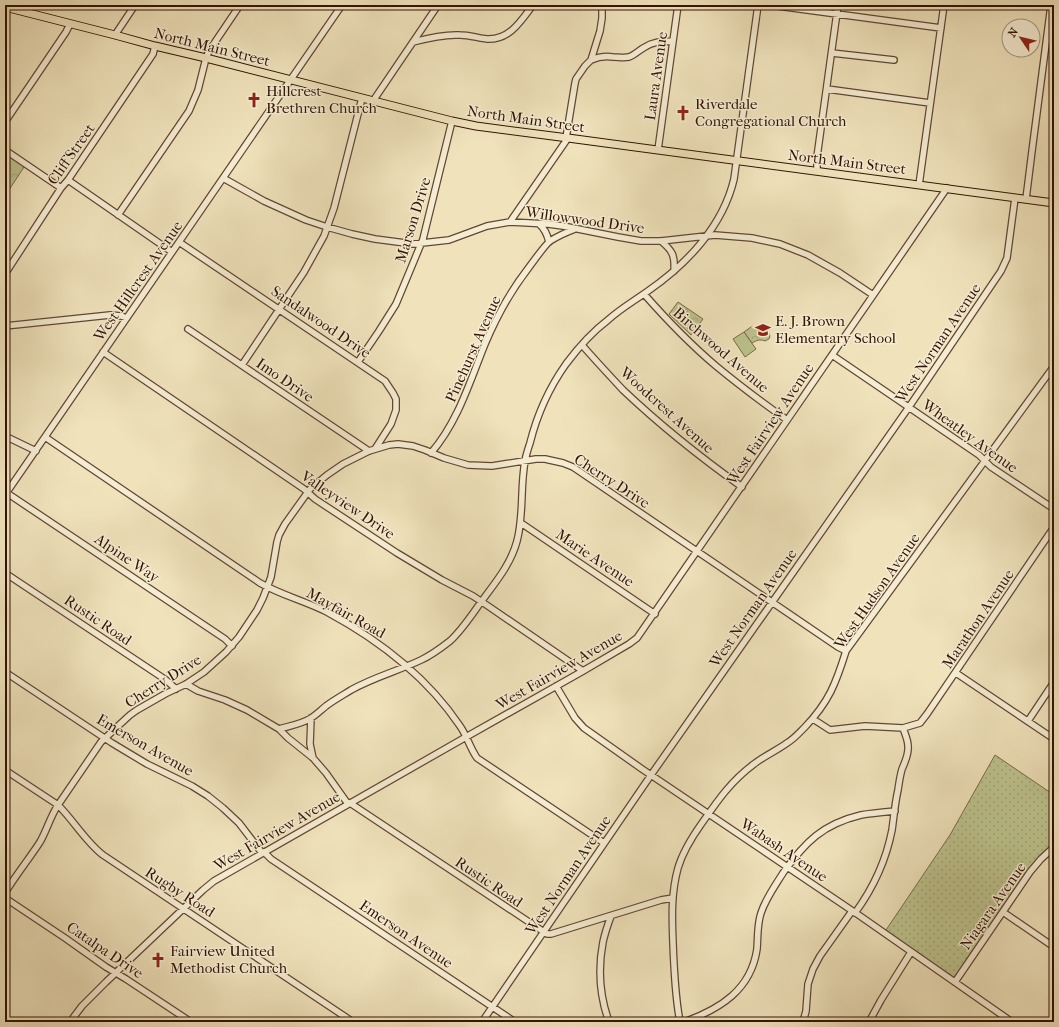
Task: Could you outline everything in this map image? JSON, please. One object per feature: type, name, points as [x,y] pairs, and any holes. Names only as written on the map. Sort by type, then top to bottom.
[{"type":"main road","name":"North Main Street","points":[[5,7],[476,126],[1054,203]]},
{"type":"street","points":[[25,12],[30,5]]},
{"type":"street","points":[[115,35],[135,5]]},
{"type":"street","points":[[118,215],[189,111],[198,90],[209,50],[240,5]]},
{"type":"street","name":"West Hillcrest Avenue","points":[[6,494],[342,5]]},
{"type":"street","points":[[373,101],[438,5]]},
{"type":"street","points":[[413,42],[461,34],[487,39],[498,38],[516,27],[532,5]]},
{"type":"street","points":[[510,222],[567,138],[574,83],[585,66],[591,60],[600,31],[602,5]]},
{"type":"street","name":"Laura Avenue","points":[[658,150],[678,5]]},
{"type":"street","points":[[279,729],[298,724],[311,718],[328,704],[352,689],[383,674],[422,660],[438,650],[464,626],[508,564],[515,547],[521,523],[525,461],[532,435],[544,404],[558,377],[582,345],[606,321],[674,271],[687,258],[706,236],[722,212],[732,191],[758,5]]},
{"type":"street","points":[[770,5],[941,28]]},
{"type":"street","points":[[817,171],[817,157],[838,5]]},
{"type":"street","points":[[919,185],[944,5]]},
{"type":"street","points":[[1026,199],[1052,5]]},
{"type":"street","points":[[5,122],[70,24]]},
{"type":"street","points":[[591,60],[612,56],[628,57],[650,44],[673,41]]},
{"type":"street","name":"Cliff Street","points":[[5,274],[61,188],[68,180],[153,54],[156,46]]},
{"type":"street","points":[[832,52],[894,60]]},
{"type":"street","points":[[827,89],[930,103]]},
{"type":"street","points":[[242,365],[304,272],[327,227],[334,208],[362,98]]},
{"type":"street","name":"Marson Drive","points":[[358,362],[396,304],[421,244],[452,121]]},
{"type":"street","points":[[5,150],[61,188]]},
{"type":"street","name":"Willowwood Drive","points":[[223,178],[264,201],[327,227],[375,239],[413,244],[449,240],[487,226],[510,222],[563,226],[629,239],[661,241],[715,235],[766,240],[808,255],[873,295]]},
{"type":"street","points":[[68,180],[172,252]]},
{"type":"street","name":"West Fairview Avenue","points":[[70,1022],[82,1006],[106,982],[214,881],[634,641],[641,634],[655,614],[946,188]]},
{"type":"street","name":"West Norman Avenue","points":[[482,1022],[651,775],[909,407],[1004,266],[1007,258],[1015,198]]},
{"type":"street","points":[[538,224],[548,233],[549,242]]},
{"type":"street","name":"Pinehurst Avenue","points":[[432,453],[440,443],[456,414],[467,391],[486,342],[505,303],[525,272],[549,242],[562,234],[575,229]]},
{"type":"street","points":[[661,241],[669,248],[673,255],[674,271]]},
{"type":"street","name":"Sandalwood Drive","points":[[179,242],[385,381],[391,388],[396,399],[396,410],[394,417],[375,449]]},
{"type":"street","name":"Birchwood Avenue","points":[[644,294],[663,316],[716,365],[741,386],[787,420]]},
{"type":"street","points":[[5,326],[110,315],[127,318]]},
{"type":"street","name":"Imo Drive","points":[[188,329],[369,452]]},
{"type":"street","name":"Woodcrest Avenue","points":[[582,345],[623,390],[659,422],[714,467],[742,487]]},
{"type":"street","name":"Valleyview Drive","points":[[103,352],[304,489],[361,530],[442,580],[481,601],[583,671]]},
{"type":"street","name":"Wheatley Avenue","points":[[832,355],[979,455],[991,467],[1054,509]]},
{"type":"street","name":"West Hudson Avenue","points":[[680,1022],[673,957],[673,898],[678,867],[691,839],[721,796],[741,774],[755,763],[788,743],[813,719],[825,703],[837,681],[846,650],[1054,366]]},
{"type":"street","points":[[5,436],[36,451]]},
{"type":"street","name":"Mayfair Road","points":[[45,437],[267,587],[326,612],[354,628],[389,652],[415,674],[442,703],[462,727],[475,756],[479,760],[604,843]]},
{"type":"street","name":"Cherry Drive","points":[[5,893],[41,841],[58,805],[101,742],[133,713],[156,699],[186,684],[204,672],[232,646],[244,631],[263,598],[271,577],[279,535],[285,524],[308,493],[316,484],[343,464],[375,449],[389,445],[406,444],[457,462],[478,466],[501,465],[536,459],[553,460],[573,467],[838,647],[846,650]]},
{"type":"street","name":"Alpine Way","points":[[6,494],[225,639],[232,646]]},
{"type":"street","name":"Marie Avenue","points":[[521,523],[655,614]]},
{"type":"street","name":"Marathon Avenue","points":[[903,728],[920,723],[927,714],[1054,527]]},
{"type":"street","name":"Rustic Road","points":[[5,573],[166,680],[176,689]]},
{"type":"street","name":"Emerson Avenue","points":[[5,672],[147,764],[192,786],[208,796],[239,823],[263,852],[277,863],[515,1022]]},
{"type":"street","points":[[956,673],[1054,739]]},
{"type":"street","points":[[1028,721],[1054,682]]},
{"type":"street","name":"Rustic Road","points":[[186,684],[198,691],[225,700],[246,710],[279,729],[313,758],[349,804],[543,932]]},
{"type":"street","name":"Wabash Avenue","points":[[556,686],[575,718],[584,728],[1011,1021]]},
{"type":"street","points":[[311,718],[310,744],[313,758]]},
{"type":"street","points":[[803,1022],[806,1011],[808,984],[813,969],[820,956],[871,889],[884,862],[902,769],[908,754],[908,746],[903,728],[866,726],[830,730],[813,719]]},
{"type":"street","name":"Rugby Road","points":[[5,770],[58,805],[96,851],[353,1022]]},
{"type":"street","points":[[684,1022],[716,1008],[729,999],[743,984],[749,974],[755,957],[760,918],[763,907],[771,891],[794,858],[806,844],[823,831],[836,824],[861,815],[895,811]]},
{"type":"street","name":"Niagara Avenue","points":[[954,982],[1030,872],[1054,847]]},
{"type":"street","name":"Catalpa Drive","points":[[5,898],[191,1022]]},
{"type":"street","points":[[543,932],[552,934],[661,900],[673,898]]},
{"type":"street","points":[[1003,912],[1054,948]]},
{"type":"street","points":[[609,1022],[604,1005],[601,974],[603,944],[610,916]]},
{"type":"street","points":[[869,1022],[911,952]]},
{"type":"street","points":[[956,1022],[1011,1021]]},
{"type":"green space","points":[[5,150],[26,164],[5,196]]},
{"type":"green space","points":[[678,302],[703,319],[691,335],[669,314]]},
{"type":"green space","points":[[751,327],[768,332],[770,336],[769,339],[765,341],[758,340],[752,343],[744,332]]},
{"type":"green space","points":[[744,332],[756,349],[745,357],[733,339]]},
{"type":"green space","points":[[995,755],[1054,795],[1054,847],[1041,859],[955,982],[884,933],[950,835]]},
{"type":"place","name":"Hillcrest Brethren Church","points":[[254,100]]},
{"type":"place","name":"Riverdale Congregational Church","points":[[683,113]]},
{"type":"place","name":"E. J. Brown Elementary School","points":[[763,330]]},
{"type":"place","name":"Fairview United Methodist Church","points":[[158,960]]}]
